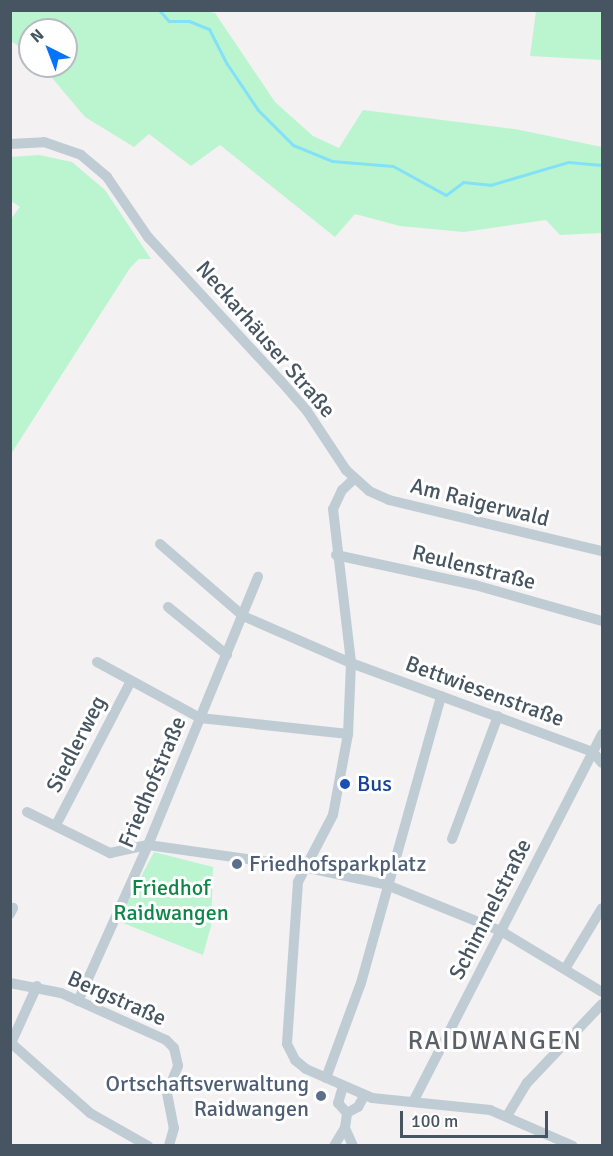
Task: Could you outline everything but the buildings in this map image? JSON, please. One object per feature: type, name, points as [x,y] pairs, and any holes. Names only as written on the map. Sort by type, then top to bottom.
[{"type":"street","name":"Neckarhäuser Straße","points":[[10,144],[44,142],[81,155],[107,177],[148,237],[300,403],[354,479]]},
{"type":"street","name":"Am Raigerwald","points":[[354,479],[389,500],[603,551]]},
{"type":"street","points":[[354,479],[342,490],[333,509],[336,555],[351,663],[348,734],[333,815],[304,867],[296,898],[287,1044],[295,1060],[364,1096],[453,1104],[507,1116],[573,1146]]},
{"type":"street","name":"Bettwiesenstraße","points":[[160,544],[243,616],[351,663],[593,752],[603,763]]},
{"type":"street","name":"Reulenstraße","points":[[336,555],[475,585],[603,621]]},
{"type":"street","name":"Friedhofstraße","points":[[78,1001],[148,845],[258,577]]},
{"type":"street","points":[[168,607],[227,654]]},
{"type":"street","points":[[97,662],[200,718],[348,734]]},
{"type":"street","name":"Siedlerweg","points":[[56,825],[131,681]]},
{"type":"street","points":[[326,1078],[361,983],[441,696]]},
{"type":"street","points":[[452,839],[498,716]]},
{"type":"street","name":"Schimmelstraße","points":[[413,1102],[603,734]]},
{"type":"street","points":[[27,812],[110,853],[148,845],[304,867],[387,885],[501,931],[603,992]]},
{"type":"street","points":[[565,969],[603,908]]},
{"type":"street","name":"Bergstraße","points":[[10,983],[37,986],[78,1001],[166,1040],[174,1048],[178,1066],[167,1093],[174,1128],[169,1146]]},
{"type":"street","points":[[37,986],[11,1043],[90,1113],[148,1146]]},
{"type":"street","points":[[507,1116],[527,1083],[603,1004]]},
{"type":"street","points":[[334,1146],[345,1128],[347,1113],[339,1103],[343,1086]]},
{"type":"street","points":[[347,1113],[358,1107],[364,1096]]},
{"type":"street","points":[[345,1128],[353,1146]]},
{"type":"green space","points":[[200,10],[215,13],[275,102],[313,136],[339,148],[363,110],[515,129],[602,147],[602,233],[560,235],[546,220],[464,232],[400,226],[355,214],[335,237],[220,145],[191,166],[149,134],[134,147],[85,117],[52,78],[78,78],[78,18],[18,18],[18,46],[11,41],[11,11]]},
{"type":"green space","points":[[536,11],[602,11],[602,60],[530,56]]},
{"type":"green space","points":[[39,155],[72,162],[105,190],[151,259],[139,259],[130,268],[11,454],[10,220],[20,207],[11,201],[11,157]]},
{"type":"green space","name":"Friedhof Raidwangen","points":[[154,852],[213,867],[211,926],[203,955],[118,921]]},
{"type":"waterway","points":[[159,10],[169,21],[189,21],[209,29],[227,64],[258,110],[293,145],[332,161],[393,166],[446,195],[463,182],[490,185],[568,162],[602,165]]},
{"type":"place","name":"Bus","points":[[345,784]]},
{"type":"place","name":"Friedhofsparkplatz","points":[[237,864]]},
{"type":"place","name":"Ortschaftsverwaltung Raidwangen","points":[[321,1096]]},
{"type":"district","name":"RAIDWANGEN","points":[[495,1042]]}]
